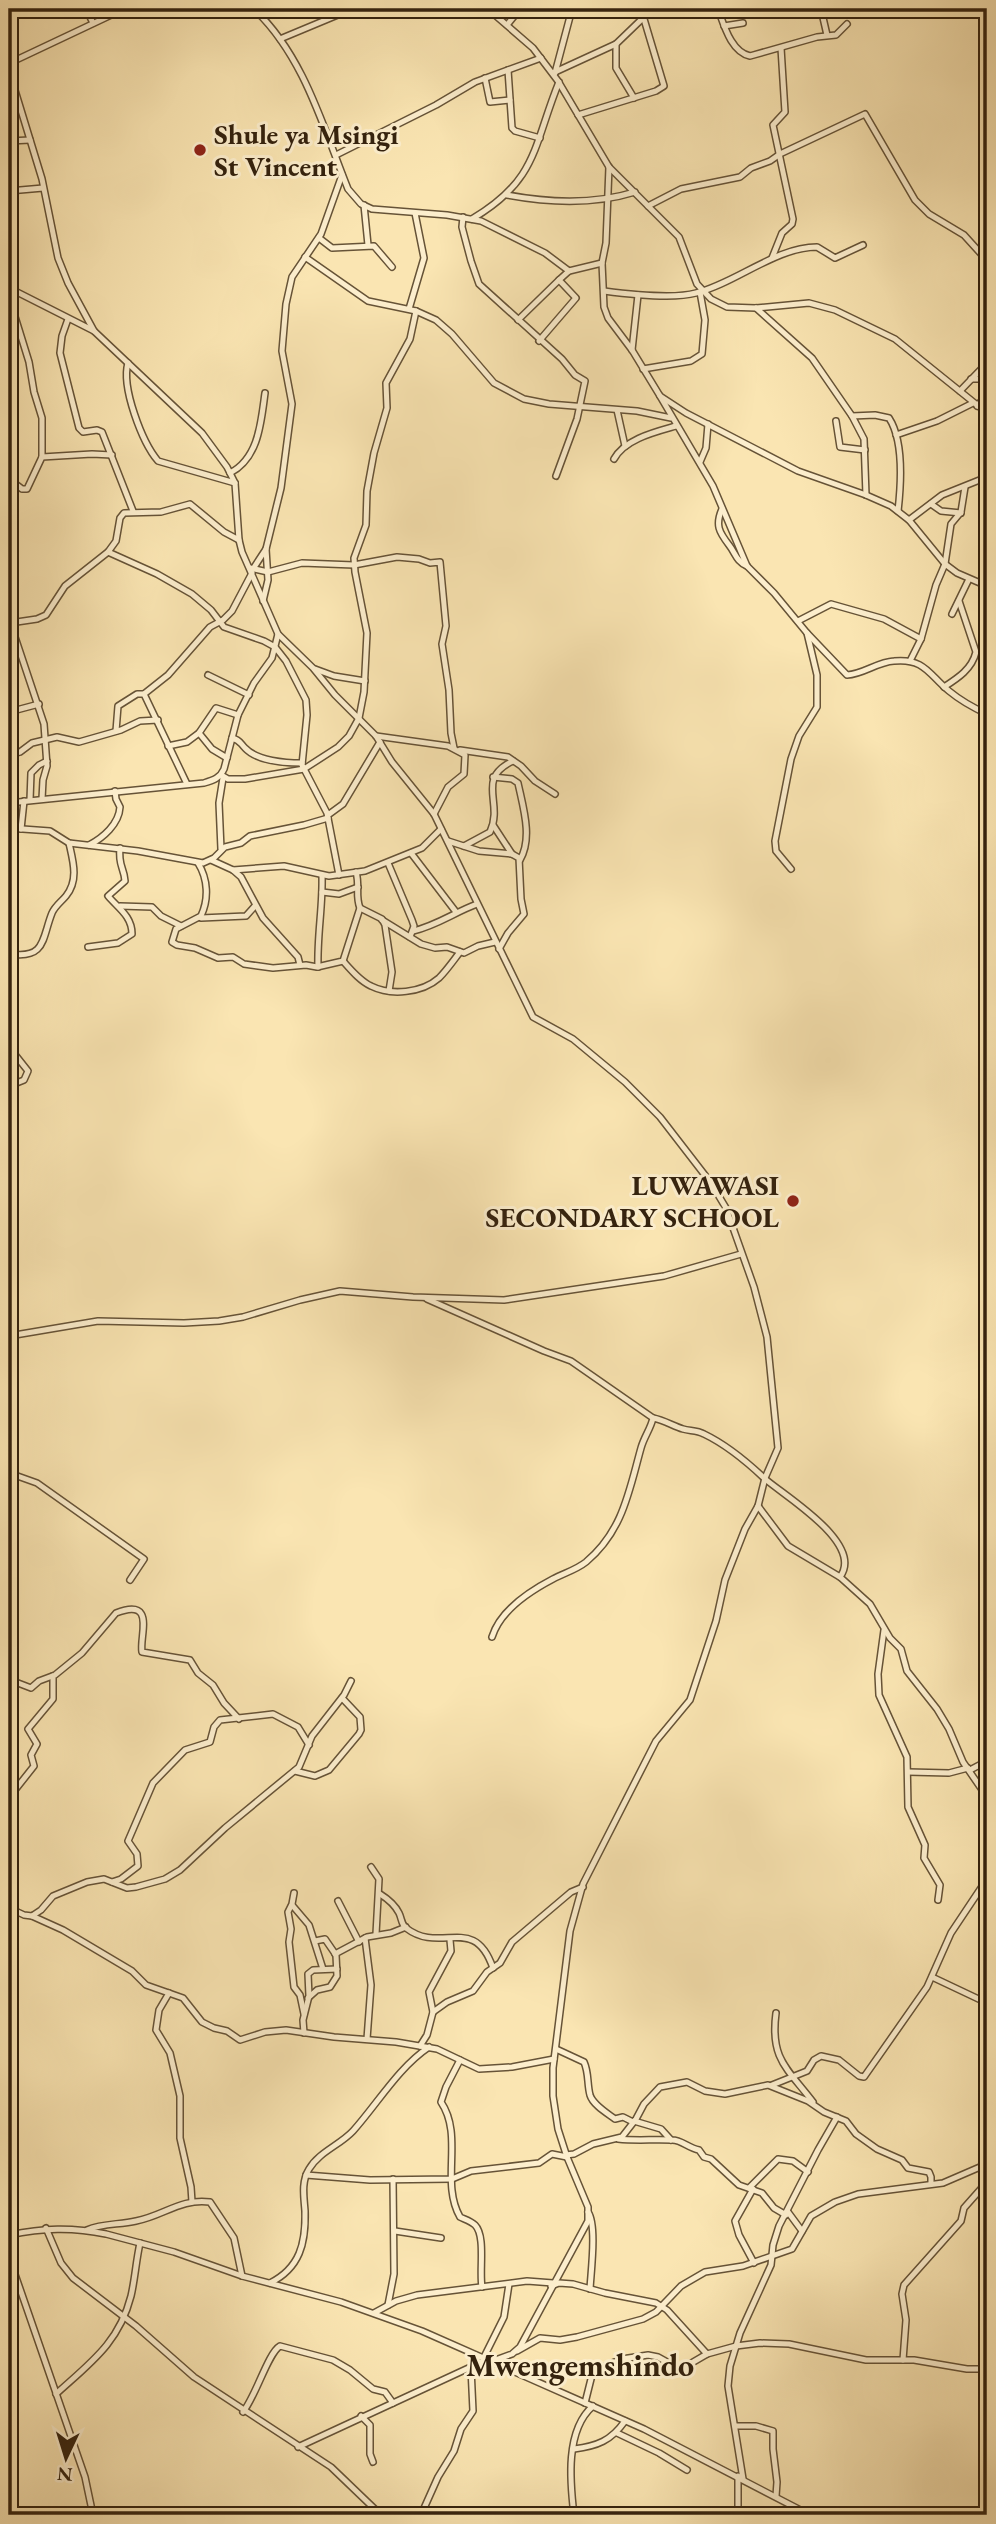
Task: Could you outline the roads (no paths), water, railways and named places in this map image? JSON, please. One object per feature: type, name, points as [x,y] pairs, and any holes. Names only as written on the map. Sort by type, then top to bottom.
[{"type":"street","points":[[86,9],[93,23]]},
{"type":"street","points":[[124,9],[13,62],[10,74],[43,188],[58,258],[76,300],[94,331],[202,433],[230,473],[235,483],[239,540],[278,634],[378,739],[392,762],[434,814],[533,1017],[562,1032],[596,1056],[660,1117],[720,1197],[754,1287],[767,1337],[778,1448],[765,1478],[758,1506],[726,1580],[716,1621],[690,1700],[656,1741],[583,1887],[568,1941],[554,2059],[553,2096],[558,2129],[566,2156],[592,2218],[590,2289]]},
{"type":"street","points":[[254,9],[280,39],[298,68],[353,197],[364,205],[387,211],[471,219],[545,253],[569,271]]},
{"type":"street","points":[[280,39],[352,9]]},
{"type":"street","points":[[488,9],[555,74],[609,167],[678,237],[701,291],[705,320],[704,343],[699,358],[643,369]]},
{"type":"street","points":[[507,25],[520,9]]},
{"type":"street","points":[[555,74],[572,9]]},
{"type":"street","points":[[578,115],[664,86],[641,9]]},
{"type":"street","points":[[718,9],[733,44],[744,55],[758,55],[827,35],[836,35],[847,24]]},
{"type":"street","points":[[821,9],[827,35]]},
{"type":"street","points":[[555,74],[616,44],[643,18]]},
{"type":"street","points":[[724,26],[743,23]]},
{"type":"street","points":[[616,44],[616,68],[634,98]]},
{"type":"street","points":[[771,259],[782,233],[792,224],[793,219],[774,125],[785,112],[781,48]]},
{"type":"street","points":[[9,60],[26,55]]},
{"type":"street","points":[[336,155],[485,78],[541,58]]},
{"type":"street","points":[[508,71],[513,130],[540,138]]},
{"type":"street","points":[[485,78],[490,102],[510,100]]},
{"type":"street","points":[[471,219],[506,195],[523,176],[540,138],[559,82]]},
{"type":"street","points":[[648,206],[681,189],[735,179],[751,168],[770,161],[834,127],[867,115],[883,148],[915,201],[929,214],[964,236],[984,256]]},
{"type":"street","points":[[9,141],[30,140]]},
{"type":"street","points":[[609,167],[606,243],[602,262],[604,307],[608,318],[632,350],[700,462],[747,566]]},
{"type":"street","points":[[116,731],[118,706],[136,694],[144,694],[168,675],[210,627],[219,623],[236,606],[251,570],[266,549],[280,498],[292,404],[283,363],[284,320],[292,277],[319,238],[342,174]]},
{"type":"street","points":[[9,191],[43,188]]},
{"type":"street","points":[[506,195],[562,201],[609,200],[635,192]]},
{"type":"street","points":[[364,205],[368,245]]},
{"type":"street","points":[[9,803],[115,790],[204,783],[222,776],[245,779],[303,766],[338,747],[349,736],[359,718],[365,681],[367,633],[354,565],[355,551],[366,525],[367,491],[387,408],[386,383],[410,340],[412,310],[424,258],[415,213]]},
{"type":"street","points":[[463,218],[462,227],[476,278],[489,294],[562,359],[575,375],[585,381],[580,407],[556,476]]},
{"type":"street","points":[[319,238],[332,248],[368,245],[378,249],[392,267]]},
{"type":"street","points":[[604,291],[638,295],[701,291],[771,259],[813,246],[835,258],[863,245]]},
{"type":"street","points":[[304,257],[368,301],[412,310],[436,320],[452,334],[494,383],[510,393],[524,399],[653,414],[672,419]]},
{"type":"street","points":[[518,320],[569,271],[602,262]]},
{"type":"street","points":[[539,341],[576,298],[558,280]]},
{"type":"street","points":[[10,289],[94,331]]},
{"type":"street","points":[[9,479],[22,489],[27,489],[42,457],[42,418],[26,352],[10,309],[13,301],[10,289]]},
{"type":"street","points":[[701,291],[718,304],[756,307],[809,303],[835,310],[895,339],[987,412]]},
{"type":"street","points":[[632,350],[638,295]]},
{"type":"street","points":[[756,307],[812,358],[860,429],[865,450],[866,495]]},
{"type":"street","points":[[68,319],[60,354],[79,428],[86,432],[100,430],[133,511]]},
{"type":"street","points":[[128,363],[125,376],[135,413],[158,461],[235,483]]},
{"type":"street","points":[[960,391],[987,363]]},
{"type":"street","points":[[971,379],[987,379]]},
{"type":"street","points":[[896,435],[975,405],[983,399],[987,387]]},
{"type":"street","points":[[230,473],[244,465],[251,455],[262,417],[265,393]]},
{"type":"street","points":[[660,396],[798,471],[866,495],[898,511],[909,520],[945,564],[969,579],[987,586]]},
{"type":"street","points":[[617,410],[625,446]]},
{"type":"street","points":[[852,416],[884,415],[893,424],[901,481],[898,511]]},
{"type":"street","points":[[836,421],[840,447],[865,450]]},
{"type":"street","points":[[700,462],[706,448],[708,424]]},
{"type":"street","points":[[614,459],[625,446],[676,425]]},
{"type":"street","points":[[42,457],[92,454],[111,456]]},
{"type":"street","points":[[909,520],[942,495],[987,477]]},
{"type":"street","points":[[910,661],[921,639],[936,585],[945,564],[950,524],[961,513],[965,486]]},
{"type":"street","points":[[42,799],[47,741],[38,705],[9,621],[43,617],[65,586],[108,552],[117,537],[120,517],[124,513],[161,512],[190,504],[224,532],[239,540]]},
{"type":"street","points":[[931,504],[941,511],[961,513]]},
{"type":"street","points":[[722,509],[718,522],[719,531],[738,560],[747,566],[847,675],[861,673],[891,661],[910,661],[926,667],[944,687],[987,714]]},
{"type":"street","points":[[263,601],[268,572],[266,549]]},
{"type":"street","points":[[108,552],[157,574],[192,594],[230,631],[256,637],[275,647],[293,672],[306,700],[303,766],[328,817],[339,875]]},
{"type":"street","points":[[251,570],[268,572],[302,563],[354,565],[397,556],[419,559],[430,564],[440,562],[446,626],[442,644],[449,690],[451,733],[455,749],[465,755],[464,774],[448,787],[434,814]]},
{"type":"street","points":[[952,614],[969,579]]},
{"type":"street","points":[[944,687],[965,672],[975,658],[976,652],[959,601]]},
{"type":"street","points":[[798,621],[827,604],[832,604],[884,619],[921,639]]},
{"type":"street","points":[[221,849],[219,803],[222,776],[238,715],[272,658],[278,634]]},
{"type":"street","points":[[792,869],[776,851],[775,841],[791,759],[799,736],[817,707],[817,675],[807,634]]},
{"type":"street","points":[[313,668],[334,676],[365,681]]},
{"type":"street","points":[[208,675],[249,695]]},
{"type":"street","points":[[144,694],[187,784]]},
{"type":"street","points":[[9,712],[38,705]]},
{"type":"street","points":[[168,746],[187,742],[199,733],[216,708],[238,715]]},
{"type":"street","points":[[9,755],[24,750],[32,743],[60,736],[79,742],[140,722],[158,720]]},
{"type":"street","points":[[199,733],[212,749],[227,758]]},
{"type":"street","points":[[232,738],[241,741],[247,750],[270,760],[303,766]]},
{"type":"street","points":[[378,739],[506,756],[555,794]]},
{"type":"street","points":[[9,828],[50,831],[69,843],[120,848],[198,863],[211,860],[221,849],[262,832],[304,825],[328,817],[343,804],[378,739]]},
{"type":"street","points":[[21,829],[31,773],[47,761]]},
{"type":"street","points":[[464,846],[489,832],[493,825],[493,777],[499,768],[513,761]]},
{"type":"street","points":[[493,777],[512,779],[518,783],[527,839],[526,851],[520,860],[524,914],[499,949]]},
{"type":"street","points":[[89,845],[103,836],[118,818],[120,807],[115,790]]},
{"type":"street","points":[[493,825],[512,855]]},
{"type":"street","points":[[233,870],[284,866],[322,875],[356,872],[411,853],[427,844],[441,829]]},
{"type":"street","points":[[9,840],[12,889],[9,943],[11,954],[17,955],[29,954],[42,945],[52,912],[69,891],[75,869],[69,843]]},
{"type":"street","points":[[448,841],[479,851],[518,856],[520,860]]},
{"type":"street","points":[[88,947],[114,945],[130,936],[132,926],[108,896],[125,881],[119,863],[120,848]]},
{"type":"street","points":[[411,853],[456,912]]},
{"type":"street","points":[[211,860],[233,870],[241,877],[255,906],[298,957],[300,965]]},
{"type":"street","points":[[198,863],[208,888],[205,909],[198,919]]},
{"type":"street","points":[[388,863],[412,920],[412,934]]},
{"type":"street","points":[[343,961],[345,947],[351,939],[360,908],[356,872]]},
{"type":"street","points":[[318,967],[317,932],[322,875]]},
{"type":"street","points":[[322,892],[339,894],[358,887]]},
{"type":"street","points":[[412,934],[477,904]]},
{"type":"street","points":[[118,906],[152,907],[161,916],[181,926]]},
{"type":"street","points":[[255,906],[246,916],[198,919],[181,926],[172,937],[172,942],[218,958],[235,957],[247,964],[273,968],[300,965],[318,967],[343,961]]},
{"type":"street","points":[[360,908],[412,934],[430,947],[447,947],[467,953],[478,946],[495,942]]},
{"type":"street","points":[[382,920],[387,932],[392,972],[389,991]]},
{"type":"street","points":[[343,961],[373,988],[413,991],[430,984],[460,953]]},
{"type":"street","points":[[9,1047],[28,1071],[24,1080],[9,1086]]},
{"type":"street","points":[[9,1336],[98,1321],[219,1321],[340,1291],[487,1300],[524,1298],[664,1276],[741,1254]]},
{"type":"street","points":[[424,1297],[544,1352],[571,1361],[653,1418],[681,1429],[703,1433],[744,1460],[808,1512],[831,1535],[841,1548],[844,1558],[845,1566],[840,1577]]},
{"type":"street","points":[[492,1637],[499,1620],[513,1606],[551,1580],[584,1564],[607,1540],[629,1497],[641,1449],[653,1418]]},
{"type":"street","points":[[9,1473],[37,1483],[144,1559],[130,1580]]},
{"type":"street","points":[[758,1506],[788,1546],[840,1577],[864,1596],[884,1630],[901,1649],[907,1671],[937,1709],[987,1797]]},
{"type":"street","points":[[9,1685],[18,1683],[31,1688],[39,1681],[53,1676],[86,1649],[116,1613],[133,1609],[140,1614],[144,1622],[142,1652],[190,1660],[198,1674],[216,1688],[224,1703],[239,1719]]},
{"type":"street","points":[[884,1630],[878,1674],[879,1695],[907,1757],[908,1807],[925,1845],[924,1858],[940,1885],[938,1900]]},
{"type":"street","points":[[9,1805],[15,1790],[34,1766],[31,1755],[37,1744],[27,1729],[54,1699],[53,1676]]},
{"type":"street","points":[[32,1916],[53,1896],[96,1879],[127,1888],[164,1879],[183,1868],[225,1828],[295,1771],[319,1725],[342,1698],[351,1681]]},
{"type":"street","points":[[295,1771],[315,1776],[323,1773],[359,1734],[360,1717],[342,1698]]},
{"type":"street","points":[[112,1882],[121,1879],[138,1866],[137,1854],[128,1841],[153,1783],[185,1750],[210,1742],[214,1727],[220,1720],[258,1714],[279,1716],[298,1727],[309,1745]]},
{"type":"street","points":[[908,1772],[949,1773],[969,1769],[987,1761]]},
{"type":"street","points":[[371,1867],[380,1879],[376,1934]]},
{"type":"street","points":[[618,2139],[624,2136],[654,2091],[666,2085],[687,2082],[705,2091],[725,2094],[771,2085],[807,2071],[814,2060],[824,2056],[839,2060],[864,2077],[932,1977],[951,1933],[987,1879]]},
{"type":"street","points":[[433,2012],[447,2002],[473,1991],[485,1974],[504,1958],[512,1942],[571,1892],[583,1887]]},
{"type":"street","points":[[293,1893],[288,1912],[292,1970],[294,1987],[300,1995],[304,2014],[304,2033]]},
{"type":"street","points":[[380,1894],[396,1908],[405,1927],[424,1936],[450,1940],[465,1937],[486,1950],[493,1968]]},
{"type":"street","points":[[338,1901],[362,1940],[371,1985],[367,2039]]},
{"type":"street","points":[[292,1905],[308,1923],[323,1969]]},
{"type":"street","points":[[9,1908],[63,1930],[132,1971],[146,1985],[184,1998],[202,2022],[227,2031],[240,2040],[260,2033],[286,2030],[367,2039],[429,2047],[486,2069],[554,2059]]},
{"type":"street","points":[[335,1954],[376,1934],[391,1933],[405,1927]]},
{"type":"street","points":[[308,1998],[317,1990],[333,1985],[338,1969],[335,1954],[325,1939],[315,1941]]},
{"type":"street","points":[[420,2046],[427,2035],[433,2012],[429,1992],[448,1958],[452,1948],[450,1940]]},
{"type":"street","points":[[304,2014],[308,1998],[309,1971],[338,1969]]},
{"type":"street","points":[[932,1977],[987,2003]]},
{"type":"street","points":[[169,1993],[159,2010],[156,2031],[170,2053],[180,2096],[180,2138],[192,2202]]},
{"type":"street","points":[[776,2013],[775,2046],[778,2056],[815,2105]]},
{"type":"street","points":[[270,2283],[285,2276],[300,2251],[305,2225],[303,2194],[306,2175],[312,2165],[353,2132],[413,2060],[429,2047]]},
{"type":"street","points":[[556,2049],[584,2062],[590,2096],[597,2105],[615,2119],[623,2117],[661,2129],[671,2140]]},
{"type":"street","points":[[460,2060],[441,2102],[447,2110],[450,2122],[452,2179],[457,2214],[476,2225],[480,2236],[482,2287]]},
{"type":"street","points":[[771,2085],[846,2120],[853,2132],[877,2149],[902,2160],[905,2166],[929,2172],[931,2184]]},
{"type":"street","points":[[738,2515],[740,2478],[736,2426],[728,2386],[730,2366],[772,2257],[777,2233],[837,2118]]},
{"type":"street","points":[[306,2175],[370,2180],[452,2179],[471,2171],[539,2163],[552,2154],[575,2154],[593,2144],[618,2139],[671,2140],[699,2150],[735,2183],[762,2193],[774,2208],[787,2213],[802,2231]]},
{"type":"street","points":[[754,2263],[735,2221],[751,2189],[778,2159],[793,2161],[808,2172]]},
{"type":"street","points":[[298,2447],[486,2360],[514,2353],[540,2338],[560,2340],[577,2337],[643,2319],[662,2306],[681,2286],[705,2272],[754,2263],[792,2249],[806,2223],[817,2211],[846,2197],[951,2180],[987,2164]]},
{"type":"street","points":[[388,2305],[394,2274],[393,2179]]},
{"type":"street","points":[[903,2360],[906,2320],[902,2294],[904,2285],[961,2221],[964,2208],[987,2182]]},
{"type":"street","points":[[87,2230],[136,2221],[181,2203],[210,2202],[236,2243],[242,2276]]},
{"type":"street","points":[[514,2353],[520,2347],[552,2284],[585,2229],[589,2212]]},
{"type":"street","points":[[46,2228],[68,2273],[124,2317],[177,2364],[243,2412],[331,2467],[381,2515]]},
{"type":"street","points":[[9,2235],[46,2228],[87,2230],[140,2243],[242,2276],[374,2313],[434,2336],[593,2406],[810,2515]]},
{"type":"street","points":[[395,2231],[441,2238]]},
{"type":"street","points":[[56,2394],[111,2342],[124,2317],[132,2293],[140,2243]]},
{"type":"street","points":[[9,2257],[85,2477],[93,2515]]},
{"type":"street","points":[[374,2313],[417,2295],[527,2281],[566,2283],[662,2306],[707,2354]]},
{"type":"street","points":[[486,2360],[504,2317],[509,2284]]},
{"type":"street","points":[[585,2403],[591,2375],[597,2368],[622,2359],[655,2356],[683,2368],[707,2354],[760,2343],[789,2344],[859,2359],[903,2360],[967,2369],[987,2369]]},
{"type":"street","points":[[243,2412],[256,2395],[273,2351],[280,2346],[338,2362],[369,2386],[386,2392],[393,2403]]},
{"type":"street","points":[[421,2515],[438,2477],[455,2449],[461,2429],[473,2411],[471,2367]]},
{"type":"street","points":[[575,2515],[571,2486],[573,2449],[580,2421],[593,2406]]},
{"type":"street","points":[[361,2416],[370,2425],[370,2454],[373,2462]]},
{"type":"street","points":[[573,2449],[601,2444],[617,2433],[625,2421]]},
{"type":"street","points":[[736,2426],[756,2426],[773,2431],[776,2496]]},
{"type":"street","points":[[617,2433],[687,2470]]},
{"type":"place","name":"Shule ya Msingi St Vincent","points":[[200,150]]},
{"type":"place","name":"LUWAWASI SECONDARY SCHOOL","points":[[793,1201]]},
{"type":"district","name":"Mwengemshindo","points":[[580,2365]]}]
